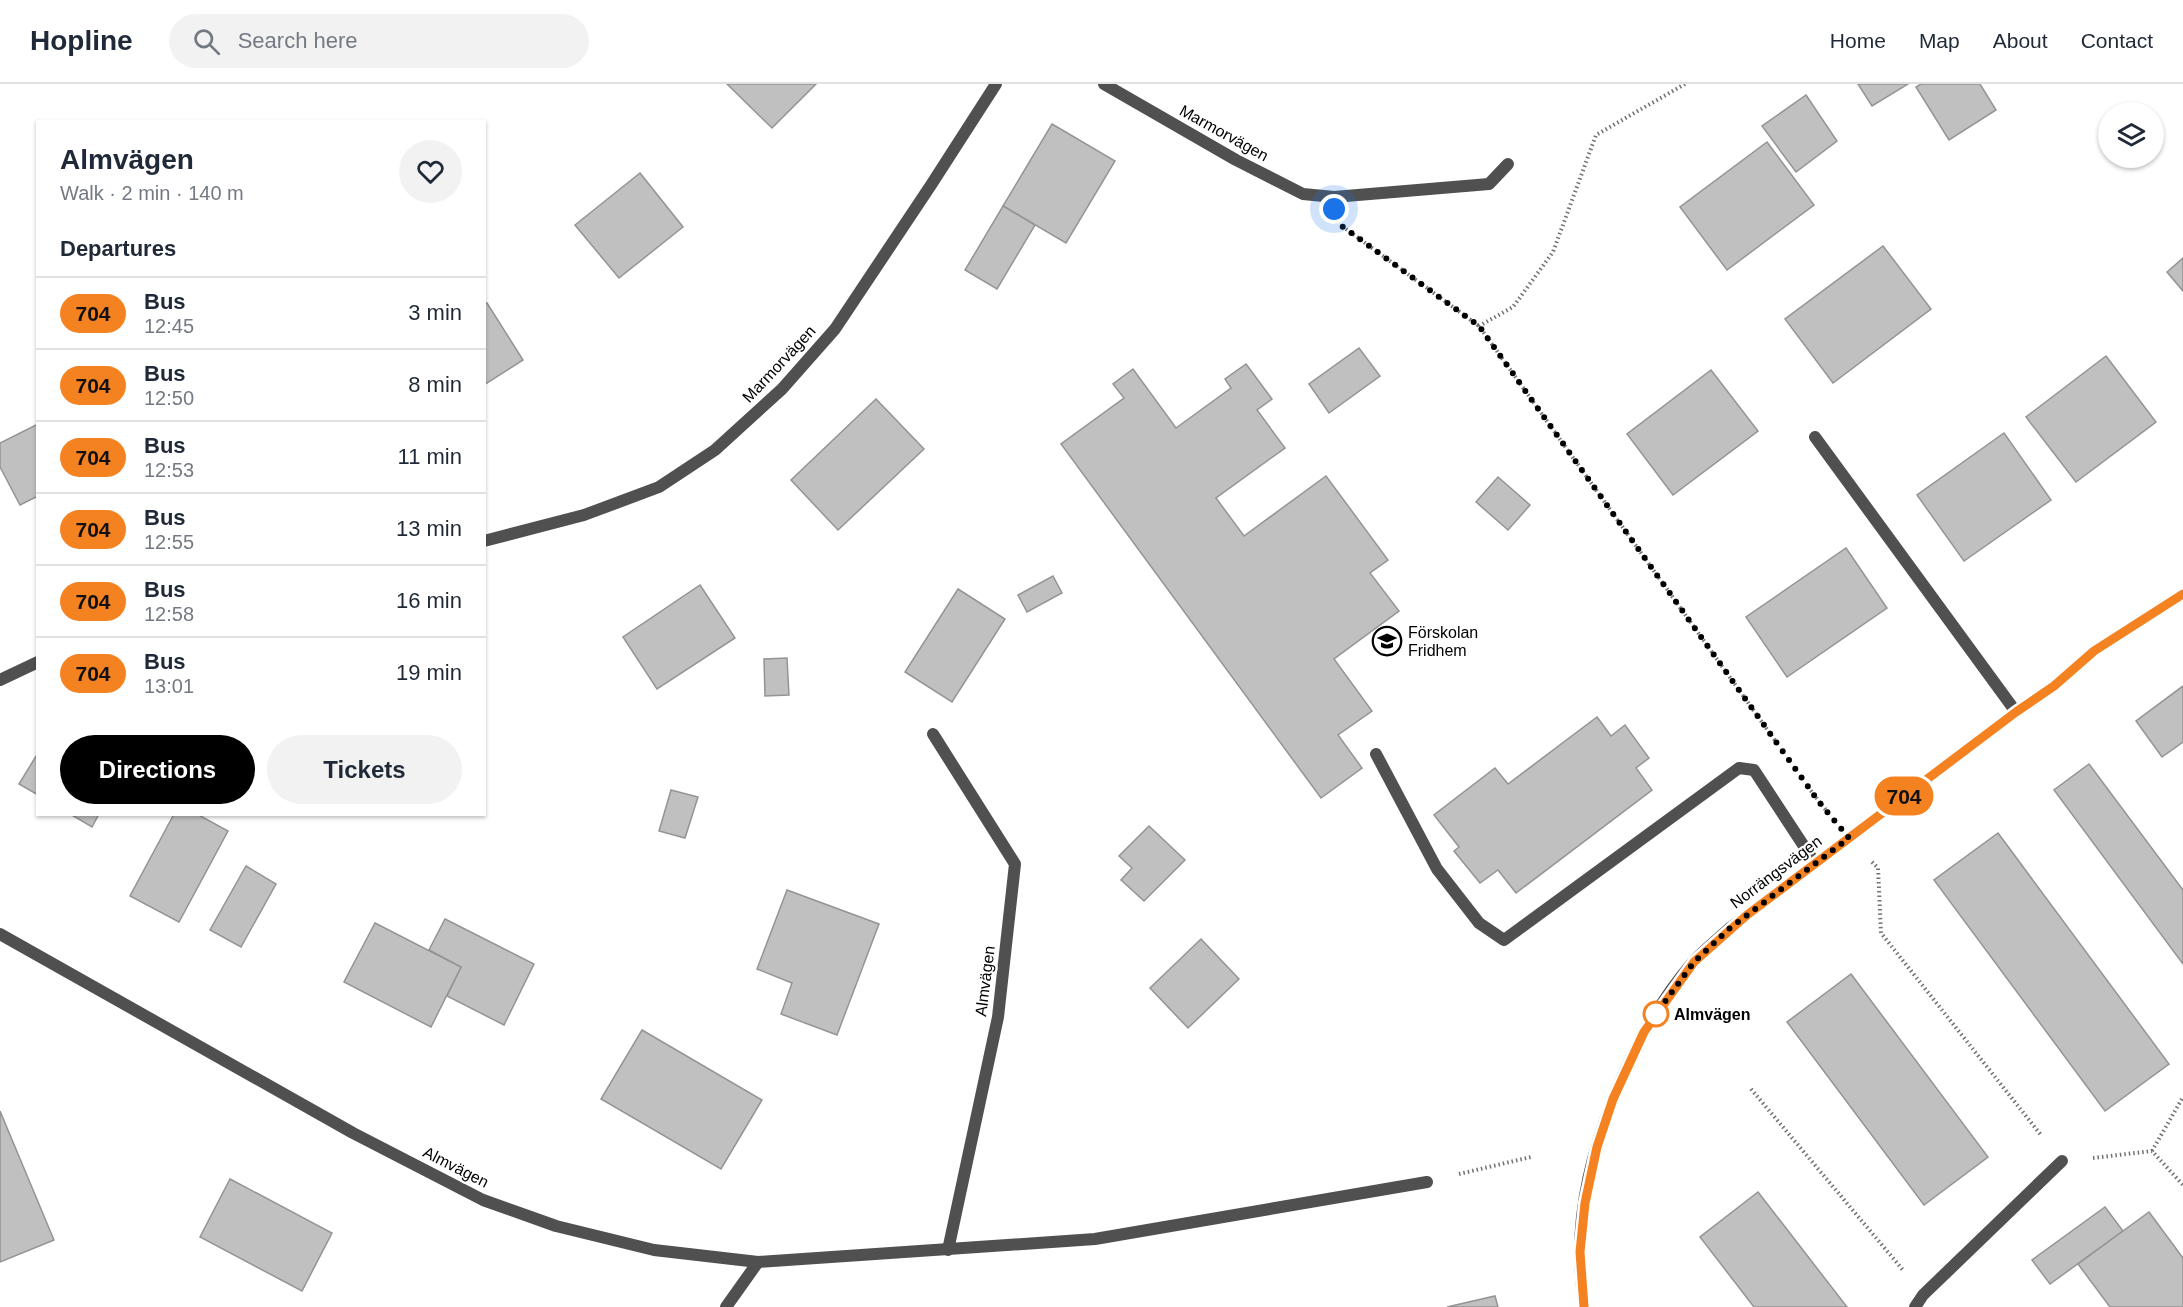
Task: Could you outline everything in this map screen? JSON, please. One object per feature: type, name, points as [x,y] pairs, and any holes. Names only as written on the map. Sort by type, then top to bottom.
[{"type":"street","name":"Marmorvägen","points":[[486,540],[584,515],[659,487],[716,450],[782,389],[835,329],[996,84]]},
{"type":"street","name":"Marmorvägen","points":[[1104,84],[1236,160],[1304,194],[1334,197],[1490,184],[1508,164]]},
{"type":"street","points":[[1815,437],[2016,712]]},
{"type":"street","name":"Norrängsvägen","points":[[1584,1307],[1580,1252],[1585,1203],[1597,1147],[1613,1099],[1644,1032],[1694,962],[1730,928],[2016,712],[2054,686],[2094,651],[2183,594]]},
{"type":"street","points":[[0,680],[36,663]]},
{"type":"street","name":"Almvägen","points":[[933,734],[1014,864],[998,1017],[948,1250]]},
{"type":"street","points":[[1376,754],[1437,869],[1479,923],[1504,940],[1739,768],[1754,770],[1815,863]]},
{"type":"street","name":"Almvägen","points":[[0,934],[353,1133],[483,1200],[556,1226],[654,1250],[758,1262],[1095,1239],[1427,1182]]},
{"type":"street","points":[[1915,1307],[1923,1295],[2062,1161]]},
{"type":"street","points":[[726,1307],[758,1262]]},
{"type":"path","points":[[1479,326],[1513,307],[1553,252],[1596,135],[1685,84]]},
{"type":"path","points":[[1334,197],[1335,221],[1479,326],[1784,754]]},
{"type":"path","points":[[1805,783],[1849,838],[1878,868],[1881,933],[2062,1161],[2152,1151]]},
{"type":"path","points":[[1751,1089],[1923,1295]]},
{"type":"path","points":[[2152,1151],[2183,1098]]},
{"type":"path","points":[[2152,1151],[2183,1185]]},
{"type":"path","points":[[1427,1182],[1531,1156]]},
{"type":"building","points":[[727,84],[816,84],[772,128]]},
{"type":"building","points":[[1858,84],[1908,84],[1872,106]]},
{"type":"building","points":[[1921,84],[1980,84],[1996,110],[1949,140],[1916,87]]},
{"type":"building","points":[[1806,95],[1837,141],[1796,172],[1762,126]]},
{"type":"building","points":[[1052,124],[1115,161],[1066,243],[1003,206]]},
{"type":"building","points":[[1767,142],[1814,205],[1727,270],[1680,207]]},
{"type":"building","points":[[640,173],[683,227],[619,278],[575,225]]},
{"type":"building","points":[[1003,206],[1035,225],[997,289],[965,270]]},
{"type":"building","points":[[1883,246],[1931,309],[1833,383],[1785,319]]},
{"type":"building","points":[[2183,258],[2183,291],[2167,272]]},
{"type":"building","points":[[486,303],[523,360],[486,384]]},
{"type":"building","points":[[1359,348],[1380,376],[1329,413],[1309,384]]},
{"type":"building","points":[[2106,356],[2156,422],[2076,482],[2026,417]]},
{"type":"building","points":[[1246,364],[1272,399],[1257,410],[1285,448],[1216,498],[1244,536],[1326,476],[1388,560],[1370,573],[1399,611],[1334,659],[1372,711],[1338,735],[1362,768],[1321,798],[1061,444],[1124,398],[1113,384],[1133,369],[1176,428],[1231,388],[1225,379]]},
{"type":"building","points":[[1711,370],[1758,431],[1673,495],[1627,434]]},
{"type":"building","points":[[876,399],[924,449],[838,530],[791,480]]},
{"type":"building","points":[[36,425],[36,497],[20,505],[0,467],[0,443]]},
{"type":"building","points":[[2004,433],[2051,500],[1964,561],[1917,495]]},
{"type":"building","points":[[1498,477],[1530,505],[1508,530],[1476,502]]},
{"type":"building","points":[[1846,548],[1887,608],[1787,677],[1746,617]]},
{"type":"building","points":[[1053,576],[1062,593],[1027,612],[1018,595]]},
{"type":"building","points":[[700,585],[735,638],[657,689],[623,637]]},
{"type":"building","points":[[958,589],[1005,619],[952,702],[905,672]]},
{"type":"building","points":[[787,658],[789,695],[765,696],[764,659]]},
{"type":"building","points":[[2183,686],[2183,742],[2162,757],[2136,721]]},
{"type":"building","points":[[1597,717],[1611,736],[1625,725],[1649,758],[1636,768],[1652,790],[1516,893],[1498,870],[1480,883],[1454,851],[1459,847],[1434,815],[1495,768],[1508,784]]},
{"type":"building","points":[[36,756],[36,794],[19,784]]},
{"type":"building","points":[[2089,764],[2183,890],[2183,964],[2054,790]]},
{"type":"building","points":[[671,790],[698,797],[685,838],[659,831]]},
{"type":"building","points":[[73,816],[98,816],[92,827]]},
{"type":"building","points":[[173,816],[201,816],[228,831],[179,922],[130,896]]},
{"type":"building","points":[[1149,826],[1185,860],[1144,901],[1121,880],[1132,868],[1119,856]]},
{"type":"building","points":[[1998,833],[2169,1064],[2105,1111],[1934,880]]},
{"type":"building","points":[[246,866],[276,884],[241,947],[210,930]]},
{"type":"building","points":[[787,890],[879,924],[837,1035],[781,1014],[792,983],[757,969]]},
{"type":"building","points":[[445,919],[534,964],[504,1025],[447,996],[461,967],[429,950]]},
{"type":"building","points":[[375,923],[461,967],[431,1027],[344,982]]},
{"type":"building","points":[[1201,939],[1239,979],[1188,1028],[1150,988]]},
{"type":"building","points":[[1851,974],[1988,1157],[1924,1205],[1787,1022]]},
{"type":"building","points":[[642,1030],[762,1100],[721,1169],[601,1099]]},
{"type":"building","points":[[0,1111],[54,1240],[0,1262]]},
{"type":"building","points":[[230,1179],[332,1233],[302,1291],[200,1237]]},
{"type":"building","points":[[1758,1192],[1847,1307],[1754,1307],[1700,1237]]},
{"type":"building","points":[[2105,1207],[2123,1231],[2050,1284],[2032,1260]]},
{"type":"building","points":[[2149,1212],[2183,1258],[2183,1307],[2110,1307],[2078,1264]]},
{"type":"building","points":[[1495,1296],[1498,1307],[1447,1307]]},
{"type":"bus line","name":"704","points":[[1584,1307],[1580,1252],[1585,1203],[1597,1147],[1613,1099],[1644,1032],[1694,962],[1730,928],[2016,712],[2054,686],[2094,651],[2183,594]]},
{"type":"place","name":"Förskolan Fridhem","points":[[1387,641]]},
{"type":"place","name":"Almvägen","points":[[1656,1014]]},
{"type":"route","points":[[1334,209],[1335,221],[1479,326],[1819,802],[1849,838],[1730,928],[1694,962],[1656,1014]]}]
